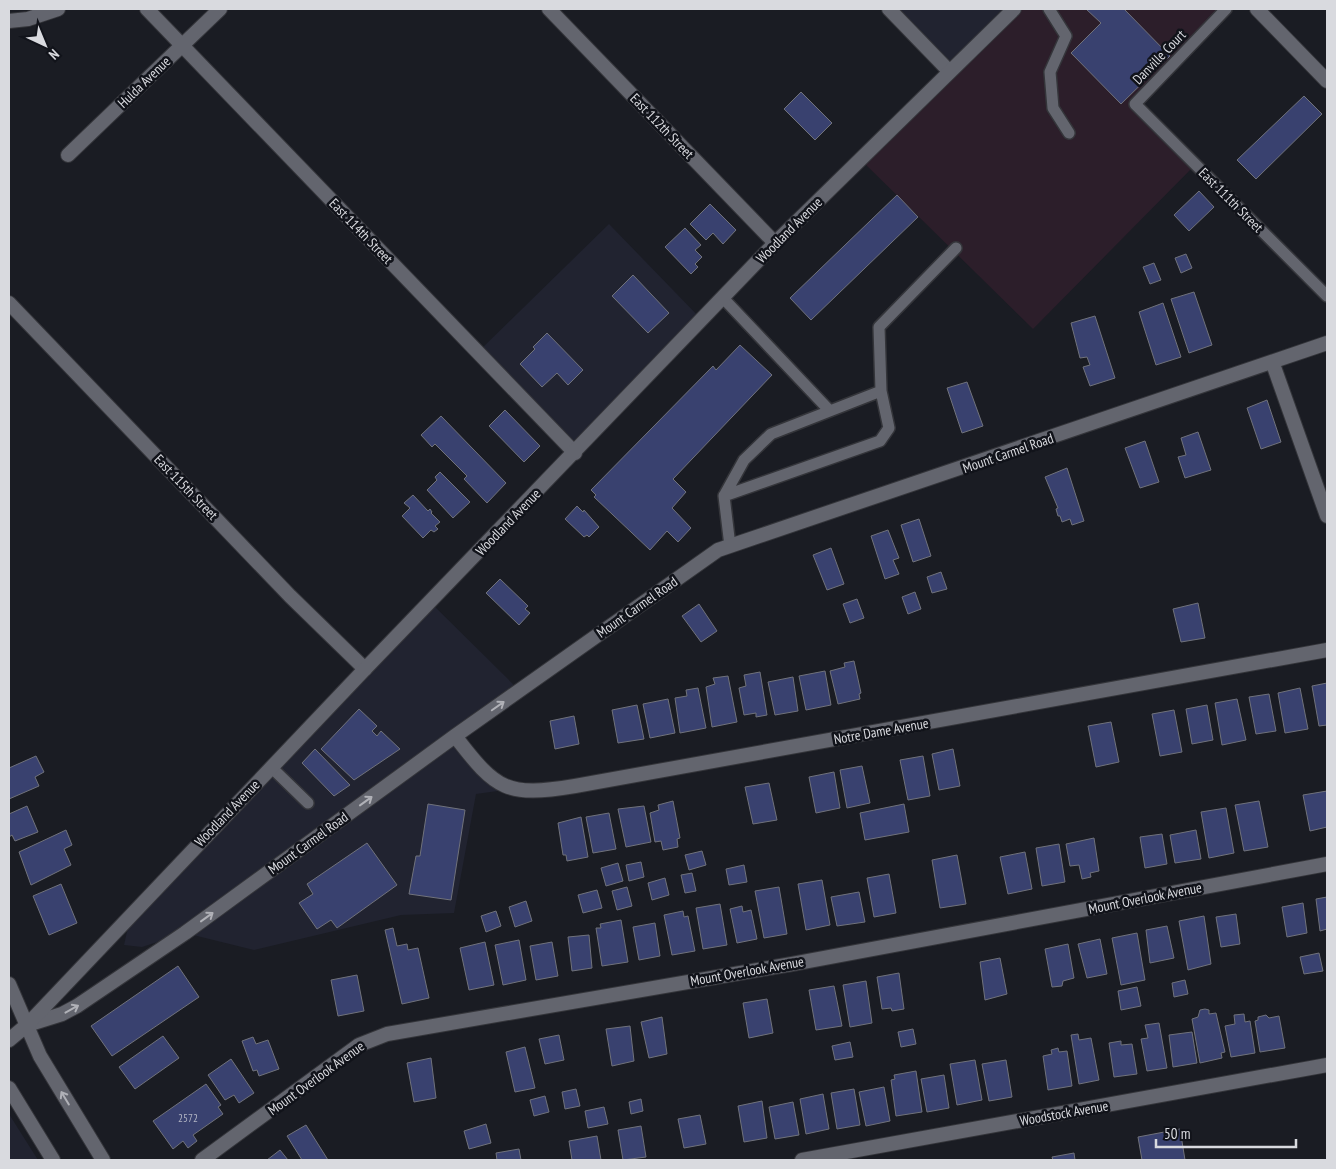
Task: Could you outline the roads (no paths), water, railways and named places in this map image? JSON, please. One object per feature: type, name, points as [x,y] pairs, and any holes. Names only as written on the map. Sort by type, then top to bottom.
[{"type":"street","points":[[9,21],[28,20],[58,9]]},
{"type":"street","name":"East 114th Street","points":[[147,9],[574,453]]},
{"type":"street","name":"Hulda Avenue","points":[[68,155],[220,9]]},
{"type":"street","name":"East 112th Street","points":[[549,9],[775,243]]},
{"type":"street","points":[[889,9],[949,71]]},
{"type":"street","name":"Woodland Avenue","points":[[9,1040],[26,1025],[271,767],[775,243],[1014,9]]},
{"type":"street","points":[[1257,9],[1327,81]]},
{"type":"street","name":"East 115th Street","points":[[9,303],[290,596],[365,669]]},
{"type":"street","name":"Mount Carmel Road","points":[[26,1025],[62,1014],[77,1006],[185,933],[455,736],[718,550],[1273,364],[1327,343]]},
{"type":"street","points":[[1273,364],[1327,516]]},
{"type":"street","name":"Notre Dame Avenue","points":[[455,736],[486,774],[512,789],[530,792],[576,786],[1327,650]]},
{"type":"street","name":"Mount Overlook Avenue","points":[[202,1160],[359,1045],[387,1034],[792,964],[1327,864]]},
{"type":"street","points":[[9,984],[40,1056],[103,1160]]},
{"type":"street","name":"Woodstock Avenue","points":[[802,1160],[1327,1065]]},
{"type":"street","points":[[9,1088],[53,1160]]},
{"type":"lane","points":[[1049,9],[1066,36],[1050,72],[1054,108],[1069,133]]},
{"type":"lane","name":"Danville Court","points":[[1135,104],[1226,9]]},
{"type":"lane","name":"East 111th Street","points":[[1135,104],[1327,296]]},
{"type":"lane","points":[[724,496],[880,441],[888,428],[881,391],[879,327],[956,248]]},
{"type":"lane","points":[[723,298],[829,410]]},
{"type":"lane","points":[[730,546],[724,496],[744,460],[771,434],[881,391]]},
{"type":"lane","points":[[271,767],[308,803]]}]
